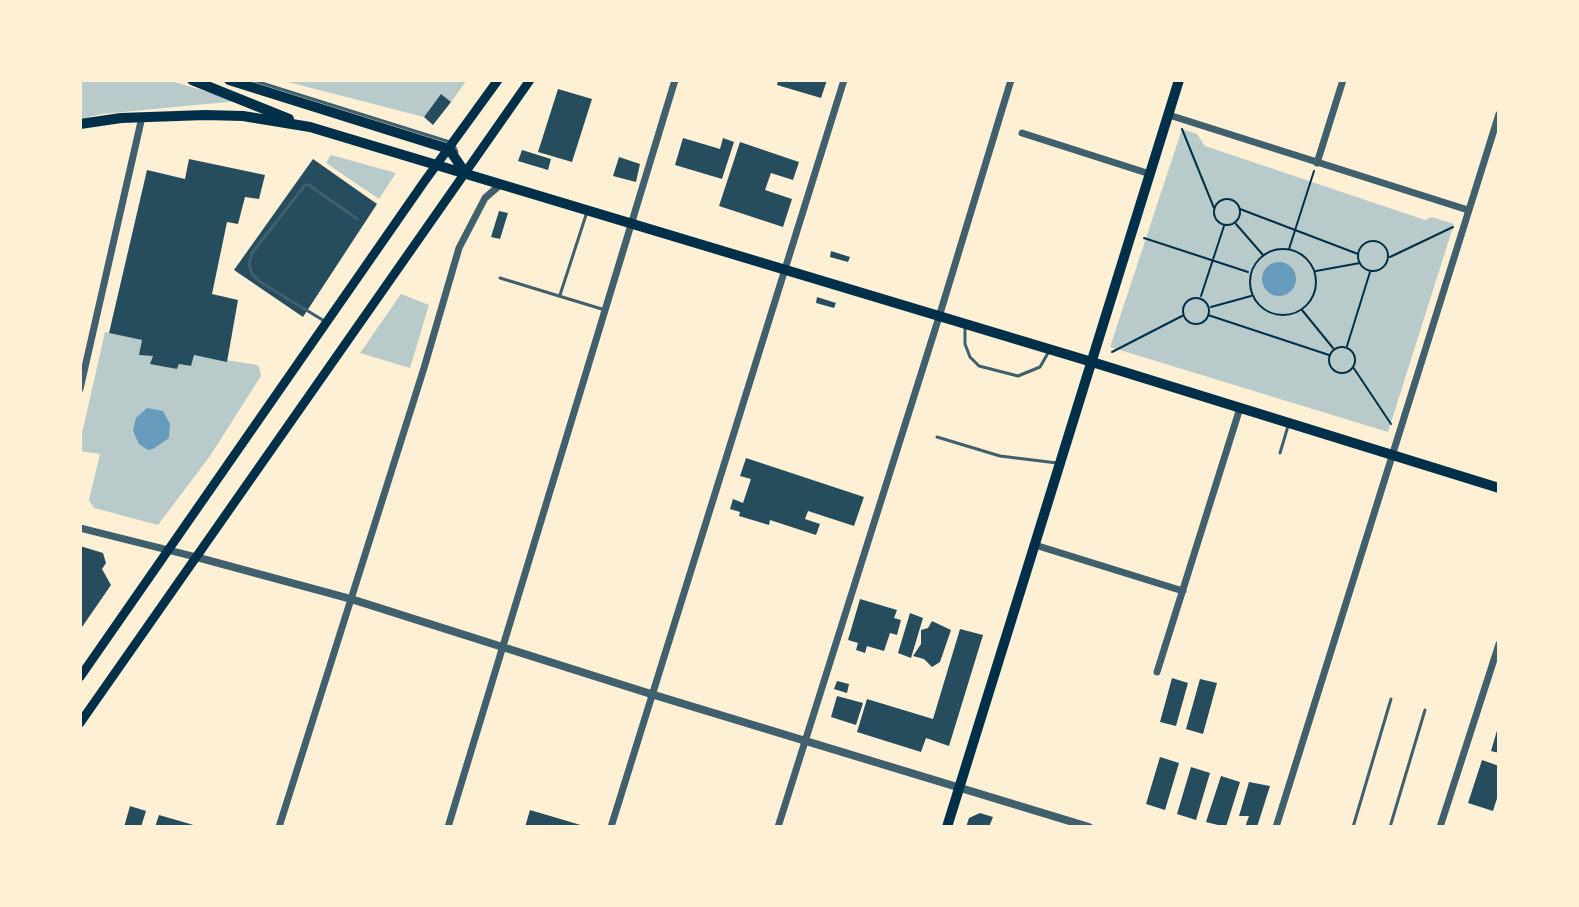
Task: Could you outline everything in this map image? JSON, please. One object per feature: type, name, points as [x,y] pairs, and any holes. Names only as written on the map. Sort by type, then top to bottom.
[{"type":"main road","points":[[192,80],[310,127],[1050,349],[1499,488]]},
{"type":"main road","points":[[229,80],[451,146],[466,174]]},
{"type":"main road","points":[[80,677],[498,80]]},
{"type":"main road","points":[[80,723],[530,80]]},
{"type":"main road","points":[[947,827],[1179,80]]},
{"type":"main road","points":[[80,124],[142,117],[225,115],[310,127]]},
{"type":"street","points":[[448,827],[675,80]]},
{"type":"street","points":[[611,827],[844,80]]},
{"type":"street","points":[[778,827],[1011,80]]},
{"type":"street","points":[[1317,163],[1343,80]]},
{"type":"street","points":[[1276,827],[1499,114]]},
{"type":"street","points":[[80,389],[142,117]]},
{"type":"street","points":[[1167,120],[1468,210]]},
{"type":"street","points":[[1022,133],[1150,174]]},
{"type":"street","points":[[279,827],[420,382],[459,248],[485,198],[500,185]]},
{"type":"street","points":[[1157,672],[1240,408]]},
{"type":"street","points":[[80,528],[170,549],[351,599],[1088,827]]},
{"type":"street","points":[[1035,545],[1183,591]]},
{"type":"street","points":[[1440,827],[1499,644]]},
{"type":"lane","points":[[252,80],[451,146]]},
{"type":"lane","points":[[326,322],[260,282],[252,274],[249,264],[252,253],[305,185],[357,219]]},
{"type":"lane","points":[[560,297],[588,211]]},
{"type":"lane","points":[[500,278],[605,310]]},
{"type":"lane","points":[[965,324],[965,344],[970,357],[979,366],[1018,376],[1040,367],[1050,349]]},
{"type":"lane","points":[[1280,453],[1289,422]]},
{"type":"lane","points":[[937,437],[1000,456],[1060,463]]},
{"type":"lane","points":[[1353,827],[1391,699]]},
{"type":"lane","points":[[1390,827],[1425,710]]},
{"type":"path","points":[[1167,120],[1182,129],[1217,220],[1224,225],[1235,223]]},
{"type":"path","points":[[1289,249],[1317,163]]},
{"type":"path","points":[[1214,208],[1219,201],[1228,199],[1236,202],[1240,209],[1358,254]]},
{"type":"path","points":[[1235,223],[1240,209]]},
{"type":"path","points":[[1370,271],[1383,266],[1387,258],[1465,222]]},
{"type":"path","points":[[1235,223],[1263,255]]},
{"type":"path","points":[[1200,298],[1224,225]]},
{"type":"path","points":[[1132,234],[1250,273]]},
{"type":"path","points":[[1370,271],[1360,263],[1358,254],[1363,245],[1372,242],[1382,245],[1387,258]]},
{"type":"path","points":[[1289,249],[1302,255],[1315,272],[1316,289],[1302,310],[1279,315],[1268,312],[1252,296],[1250,273],[1263,255],[1272,250],[1289,249]]},
{"type":"path","points":[[1315,272],[1360,263]]},
{"type":"path","points":[[1347,347],[1370,271]]},
{"type":"path","points":[[1209,308],[1252,296]]},
{"type":"path","points":[[1200,298],[1209,308]]},
{"type":"path","points":[[1200,298],[1188,300],[1183,307],[1183,315],[1188,322],[1203,322],[1209,308]]},
{"type":"path","points":[[1302,310],[1334,349]]},
{"type":"path","points":[[1112,352],[1183,315]]},
{"type":"path","points":[[1208,315],[1329,355]]},
{"type":"path","points":[[1347,347],[1355,356],[1353,367],[1397,436]]},
{"type":"path","points":[[1347,347],[1334,349],[1329,355],[1329,364],[1334,370],[1346,372],[1353,367]]},
{"type":"shaded area","points":[[80,80],[168,80],[238,101],[102,114],[80,119]]},
{"type":"shaded area","points":[[280,80],[467,80],[451,102],[441,95],[424,117]]},
{"type":"shaded area","points":[[1182,129],[1197,134],[1205,146],[1425,220],[1432,217],[1454,224],[1388,432],[1110,347]]},
{"type":"shaded area","points":[[331,155],[396,173],[379,199],[326,163]]},
{"type":"shaded area","points":[[401,294],[429,305],[410,368],[360,353]]},
{"type":"shaded area","points":[[105,332],[142,340],[140,354],[153,356],[151,363],[177,369],[179,364],[190,366],[194,355],[259,367],[261,376],[210,456],[158,525],[94,508],[89,500],[100,454],[80,451],[80,442]]},
{"type":"water","points":[[1279,262],[1291,267],[1296,279],[1291,291],[1279,296],[1267,291],[1262,279],[1267,267]]},
{"type":"water","points":[[147,408],[163,411],[170,424],[169,438],[148,450],[139,444],[133,431],[136,418]]},
{"type":"building","points":[[778,80],[827,80],[821,98],[777,85]]},
{"type":"building","points":[[558,89],[592,99],[572,162],[538,152]]},
{"type":"building","points":[[441,94],[451,102],[433,125],[424,117]]},
{"type":"building","points":[[683,138],[720,149],[723,138],[734,142],[722,179],[675,165]]},
{"type":"building","points":[[740,142],[799,162],[793,180],[771,173],[765,190],[792,199],[783,227],[719,206]]},
{"type":"building","points":[[522,150],[551,159],[548,170],[518,161]]},
{"type":"building","points":[[619,157],[640,164],[636,182],[613,176]]},
{"type":"building","points":[[189,159],[265,175],[259,199],[245,197],[238,224],[227,222],[212,294],[238,300],[227,362],[194,355],[191,366],[179,364],[177,369],[150,364],[153,356],[139,355],[142,340],[109,333],[147,170],[185,179]]},
{"type":"building","points":[[313,159],[377,204],[303,317],[234,270]]},
{"type":"building","points":[[499,211],[508,213],[500,239],[491,237]]},
{"type":"building","points":[[831,251],[850,257],[848,262],[830,257]]},
{"type":"building","points":[[817,297],[836,303],[834,308],[816,303]]},
{"type":"building","points":[[746,458],[864,497],[854,526],[808,511],[805,519],[820,524],[816,535],[770,520],[769,525],[739,516],[740,512],[730,509],[733,499],[743,503],[751,479],[740,476]]},
{"type":"building","points":[[80,546],[103,553],[106,563],[102,569],[111,585],[80,630]]},
{"type":"building","points":[[860,599],[897,610],[894,618],[901,620],[897,635],[890,633],[884,651],[867,646],[865,653],[856,650],[858,643],[848,640]]},
{"type":"building","points":[[910,613],[923,618],[911,658],[898,653]]},
{"type":"building","points":[[932,621],[951,630],[940,662],[932,667],[924,659],[913,656],[921,644],[921,630],[928,628]]},
{"type":"building","points":[[960,629],[983,635],[949,746],[926,738],[921,752],[857,732],[867,699],[933,719]]},
{"type":"building","points":[[1172,678],[1188,683],[1176,726],[1160,722]]},
{"type":"building","points":[[1200,679],[1217,683],[1203,734],[1186,729]]},
{"type":"building","points":[[837,681],[849,684],[847,693],[834,689]]},
{"type":"building","points":[[837,696],[863,703],[856,725],[831,717]]},
{"type":"building","points":[[1499,728],[1499,753],[1491,751]]},
{"type":"building","points":[[1160,757],[1179,763],[1165,810],[1146,804]]},
{"type":"building","points":[[1482,760],[1499,766],[1499,792],[1493,811],[1468,803]]},
{"type":"building","points":[[1191,767],[1210,773],[1196,820],[1177,814]]},
{"type":"building","points":[[1221,776],[1240,782],[1226,827],[1206,822]]},
{"type":"building","points":[[1249,782],[1270,786],[1257,827],[1245,827],[1249,816],[1239,816]]},
{"type":"building","points":[[130,806],[146,811],[141,827],[124,827]]},
{"type":"building","points":[[530,810],[584,826],[584,827],[525,827]]},
{"type":"building","points":[[980,813],[993,817],[989,827],[966,827],[969,818]]},
{"type":"building","points":[[159,815],[197,826],[197,827],[155,827]]}]
